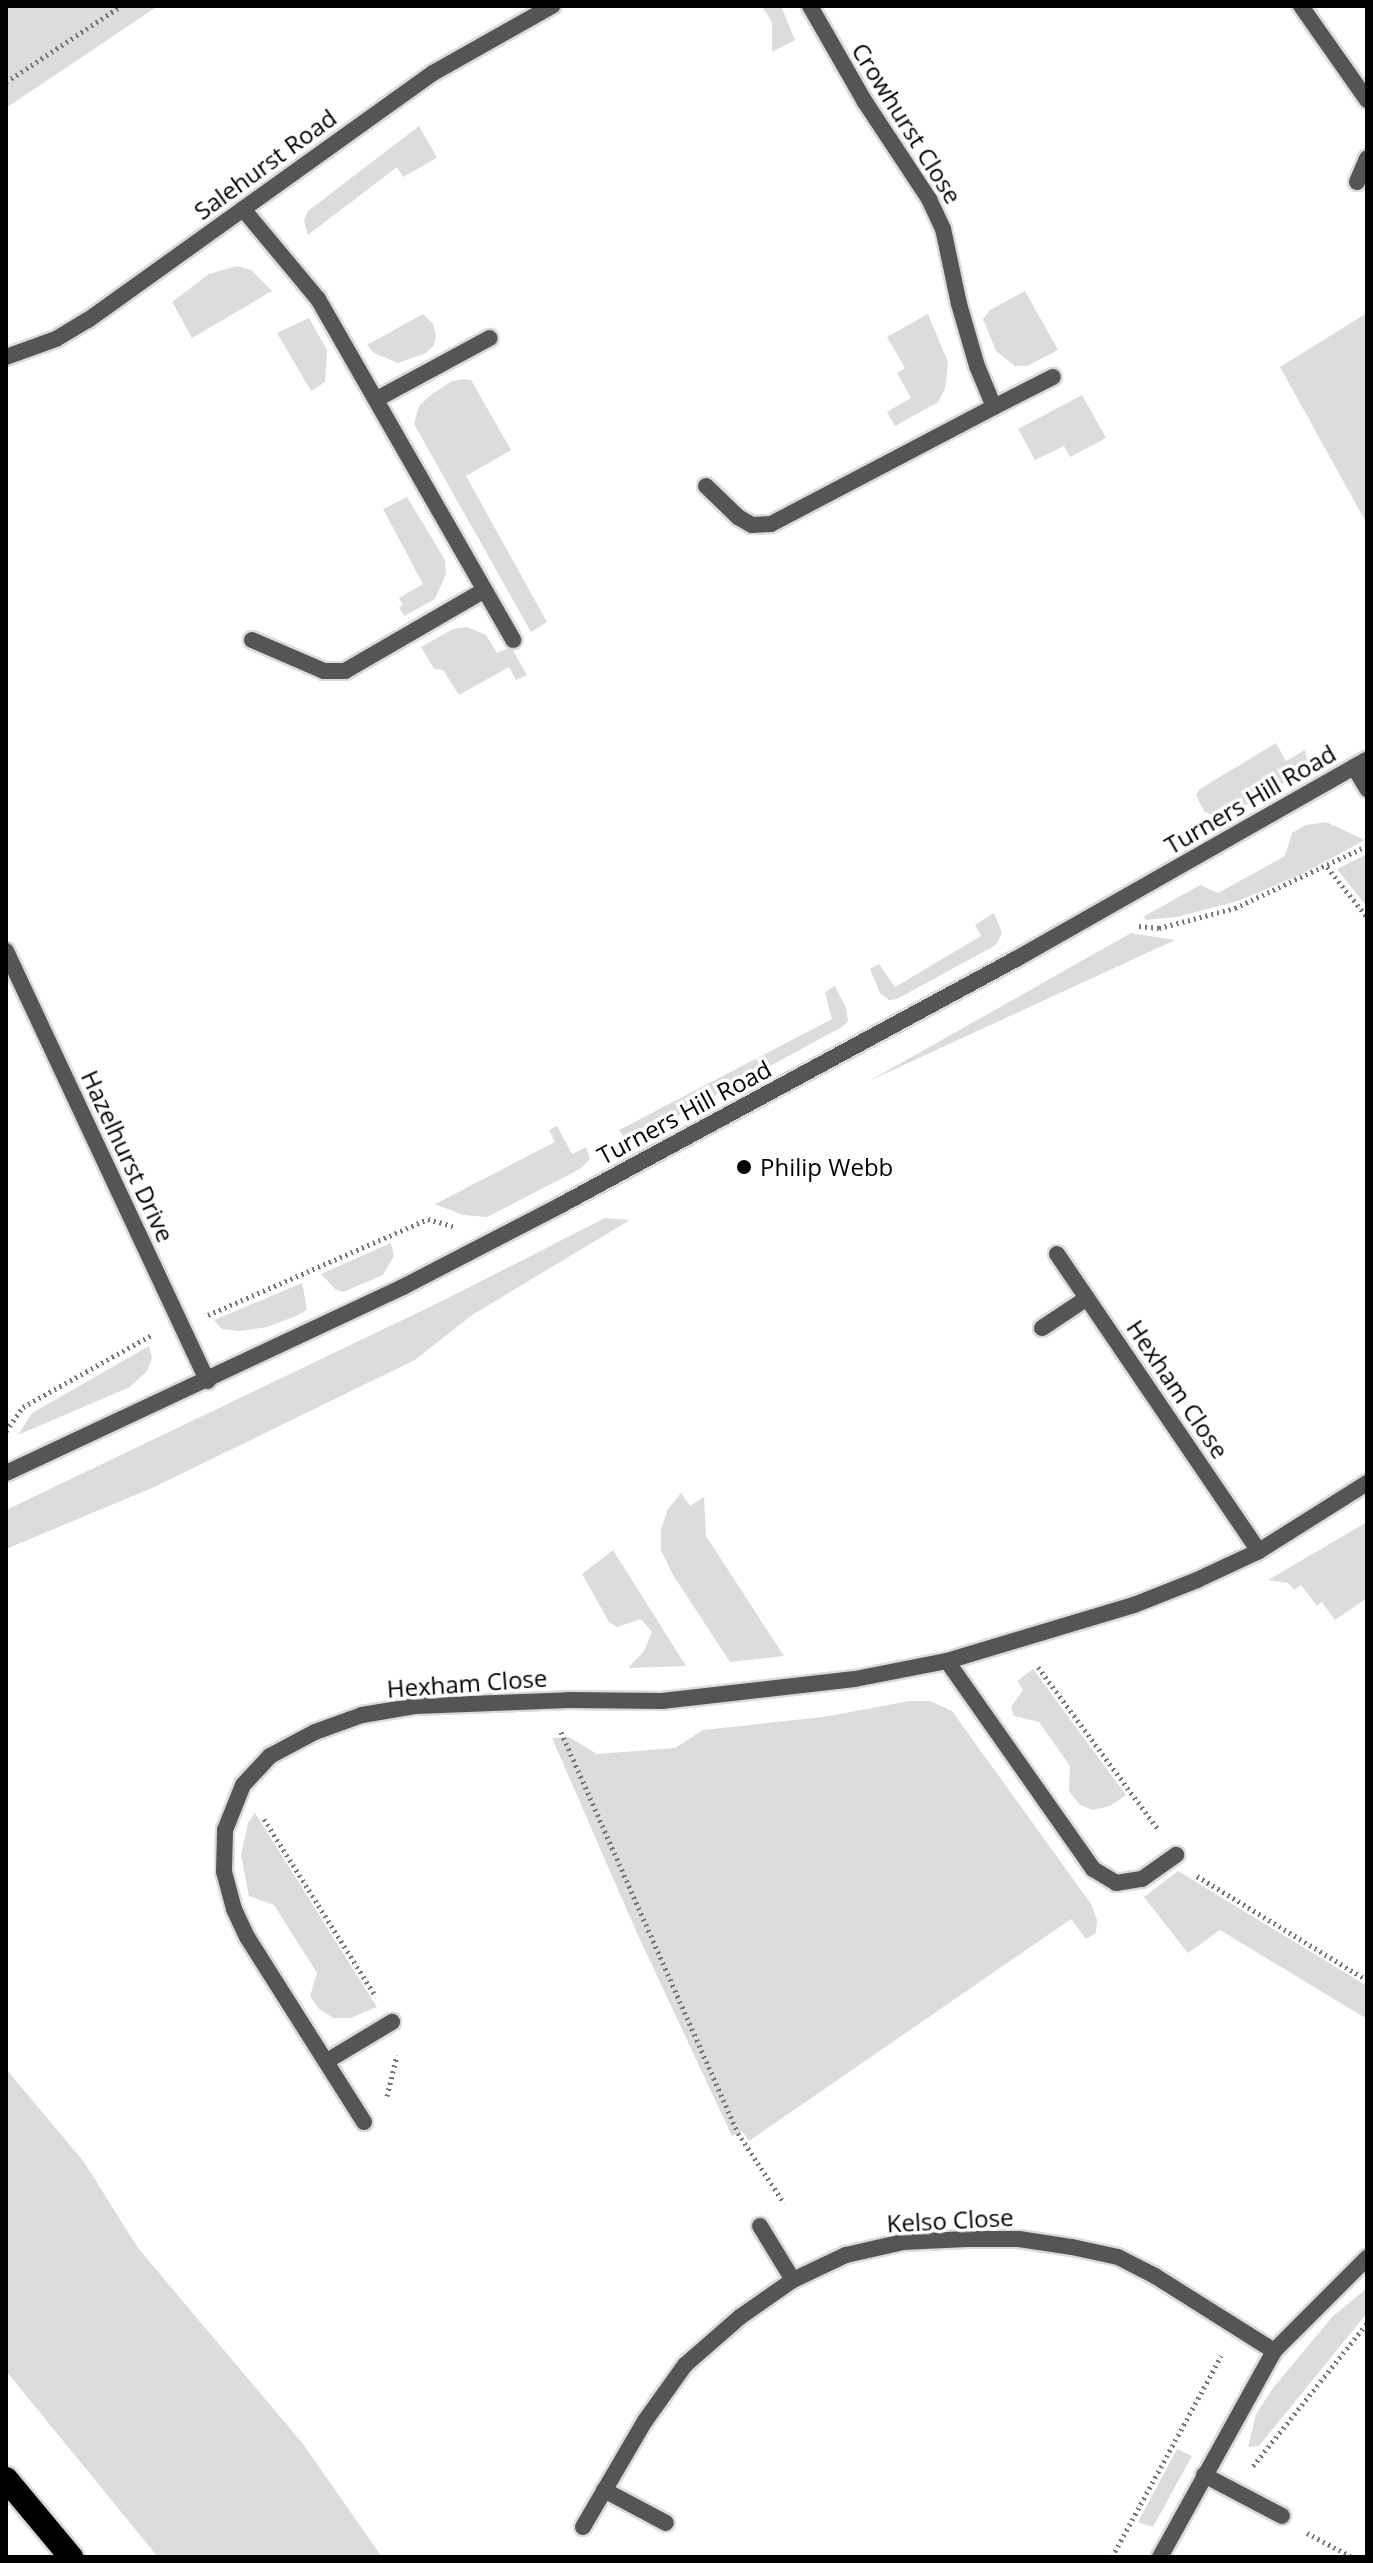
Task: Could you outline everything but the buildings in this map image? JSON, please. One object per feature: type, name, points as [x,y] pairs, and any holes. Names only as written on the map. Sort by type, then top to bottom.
[{"type":"highway","points":[[6,2479],[71,2557]]},
{"type":"street","name":"Salehurst Road","points":[[6,357],[56,339],[88,320],[433,73],[552,6]]},
{"type":"street","name":"Crowhurst Close","points":[[810,6],[865,102],[929,199],[943,229],[959,304],[977,366],[994,407]]},
{"type":"street","points":[[1301,6],[1367,100]]},
{"type":"street","points":[[1357,182],[1367,158]]},
{"type":"street","points":[[243,209],[318,299],[513,640]]},
{"type":"street","points":[[377,399],[490,338]]},
{"type":"street","points":[[706,486],[738,517],[752,525],[771,524],[1053,377]]},
{"type":"street","points":[[252,640],[324,671],[345,671],[483,591]]},
{"type":"street","points":[[1360,763],[1367,789]]},
{"type":"street","name":"Turners Hill Road","points":[[6,1473],[207,1381],[470,1253],[1096,915],[1360,763]]},
{"type":"street","name":"Hazelhurst Drive","points":[[6,951],[207,1381]]},
{"type":"street","name":"Hexham Close","points":[[1057,1254],[1259,1551]]},
{"type":"street","points":[[1042,1328],[1087,1298]]},
{"type":"street","name":"Hexham Close","points":[[364,2122],[247,1937],[234,1909],[224,1872],[225,1830],[243,1785],[270,1756],[315,1732],[362,1715],[416,1706],[662,1701],[760,1692],[947,1661],[1134,1605],[1259,1551],[1367,1483]]},
{"type":"street","points":[[947,1661],[1093,1869],[1116,1883],[1142,1879],[1176,1855]]},
{"type":"street","points":[[327,2061],[392,2022]]},
{"type":"street","points":[[760,2226],[793,2280]]},
{"type":"street","name":"Kelso Close","points":[[583,2527],[645,2421],[685,2365],[740,2317],[793,2280],[846,2255],[903,2242],[1019,2239],[1118,2257],[1274,2351]]},
{"type":"street","points":[[1160,2557],[1274,2351],[1367,2258]]},
{"type":"street","points":[[1204,2475],[1282,2516]]},
{"type":"street","points":[[604,2490],[666,2523]]},
{"type":"path","points":[[6,82],[121,6]]},
{"type":"path","points":[[1096,915],[1127,925],[1159,928],[1235,908],[1367,846]]},
{"type":"path","points":[[1327,867],[1367,917]]},
{"type":"path","points":[[6,1431],[23,1407],[142,1338],[181,1326],[285,1284],[428,1219],[458,1228],[470,1253]]},
{"type":"path","points":[[549,1701],[738,2133],[786,2206],[760,2226]]},
{"type":"path","points":[[243,1785],[401,2036],[384,2108],[364,2122]]},
{"type":"path","points":[[1233,2490],[1367,2323]]},
{"type":"path","points":[[1112,2557],[1236,2326]]},
{"type":"path","points":[[1282,2516],[1290,2525],[1352,2557]]},
{"type":"shaded area","points":[[6,6],[158,6],[6,108]]},
{"type":"shaded area","points":[[762,6],[781,6],[795,40],[772,52],[772,22]]},
{"type":"shaded area","points":[[419,126],[437,158],[403,177],[397,167],[308,235],[304,221],[308,211]]},
{"type":"shaded area","points":[[237,266],[251,270],[272,291],[192,338],[172,302],[209,274]]},
{"type":"shaded area","points":[[1025,291],[1058,350],[1027,366],[1015,366],[996,351],[983,319],[990,310]]},
{"type":"shaded area","points":[[1367,313],[1367,524],[1280,367]]},
{"type":"shaded area","points":[[423,314],[433,324],[436,336],[434,345],[426,353],[398,363],[374,353],[367,345]]},
{"type":"shaded area","points":[[928,314],[948,362],[945,389],[938,402],[895,426],[887,412],[911,398],[897,373],[905,368],[887,337]]},
{"type":"shaded area","points":[[309,318],[327,350],[325,382],[311,391],[277,333]]},
{"type":"shaded area","points":[[471,380],[511,450],[466,476],[547,622],[531,632],[414,424],[419,406],[432,394],[452,381]]},
{"type":"shaded area","points":[[1082,395],[1106,438],[1070,457],[1064,446],[1035,460],[1018,429]]},
{"type":"shaded area","points":[[407,497],[445,560],[446,574],[435,599],[404,616],[399,607],[403,605],[399,598],[423,584],[383,509]]},
{"type":"shaded area","points":[[467,627],[486,635],[497,653],[511,647],[527,675],[516,680],[509,667],[459,695],[443,670],[434,669],[421,647],[453,629]]},
{"type":"shaded area","points":[[1276,743],[1286,761],[1305,750],[1307,760],[1297,775],[1224,818],[1215,818],[1204,811],[1196,795],[1200,789]]},
{"type":"shaded area","points":[[1326,822],[1365,840],[1302,874],[1238,901],[1177,917],[1146,920],[1143,917],[1200,885],[1218,893],[1285,856],[1292,833],[1306,825]]},
{"type":"shaded area","points":[[1367,854],[1367,907],[1337,869]]},
{"type":"shaded area","points":[[994,913],[1002,933],[996,945],[897,999],[889,1000],[880,993],[870,969],[879,964],[895,987],[981,936],[975,925]]},
{"type":"shaded area","points":[[1131,933],[1175,940],[869,1081],[1009,1002]]},
{"type":"shaded area","points":[[835,986],[846,1008],[848,1021],[842,1027],[633,1140],[625,1138],[619,1130],[832,1019],[825,992]]},
{"type":"shaded area","points":[[557,1126],[572,1154],[586,1147],[590,1159],[580,1169],[487,1217],[463,1215],[435,1204],[555,1142],[549,1130]]},
{"type":"shaded area","points":[[605,1218],[630,1220],[472,1315],[415,1360],[152,1488],[6,1549],[6,1510],[440,1302]]},
{"type":"shaded area","points":[[391,1243],[394,1256],[383,1275],[343,1292],[336,1290],[321,1274]]},
{"type":"shaded area","points":[[302,1283],[307,1310],[296,1316],[267,1327],[240,1331],[222,1329],[214,1320]]},
{"type":"shaded area","points":[[149,1346],[152,1358],[147,1371],[130,1387],[18,1435],[32,1413]]},
{"type":"shaded area","points":[[681,1493],[690,1506],[704,1497],[706,1536],[784,1656],[730,1662],[673,1575],[661,1550],[661,1529],[668,1509]]},
{"type":"shaded area","points":[[1367,1522],[1367,1598],[1335,1620],[1322,1602],[1317,1606],[1301,1585],[1294,1590],[1288,1583],[1268,1580]]},
{"type":"shaded area","points":[[613,1550],[686,1666],[628,1668],[644,1651],[652,1632],[641,1619],[617,1627],[609,1622],[582,1574]]},
{"type":"shaded area","points":[[1033,1669],[1126,1795],[1110,1806],[1093,1810],[1080,1805],[1069,1791],[1070,1766],[1039,1722],[1014,1716],[1011,1707],[1023,1690],[1017,1681]]},
{"type":"shaded area","points":[[910,1701],[930,1701],[952,1711],[1091,1904],[1097,1920],[1096,1933],[1086,1939],[1071,1919],[749,2141],[742,2131],[732,2136],[636,1931],[552,1738],[569,1737],[597,1754],[675,1748],[703,1730],[823,1717]]},
{"type":"shaded area","points":[[255,1813],[377,2007],[350,2018],[333,2018],[318,2008],[310,1996],[317,1973],[274,1905],[249,1896],[241,1855],[248,1823]]},
{"type":"shaded area","points":[[1178,1871],[1367,1986],[1367,2019],[1220,1930],[1188,1953],[1144,1897]]},
{"type":"shaded area","points":[[6,2069],[84,2162],[138,2248],[303,2444],[382,2557],[158,2557],[6,2371]]},
{"type":"shaded area","points":[[1367,2288],[1367,2313],[1259,2446],[1248,2447],[1256,2414],[1273,2388],[1333,2316]]},
{"type":"shaded area","points":[[1177,2449],[1192,2456],[1153,2527],[1138,2522]]},
{"type":"place","name":"Philip Webb","points":[[744,1167]]}]
